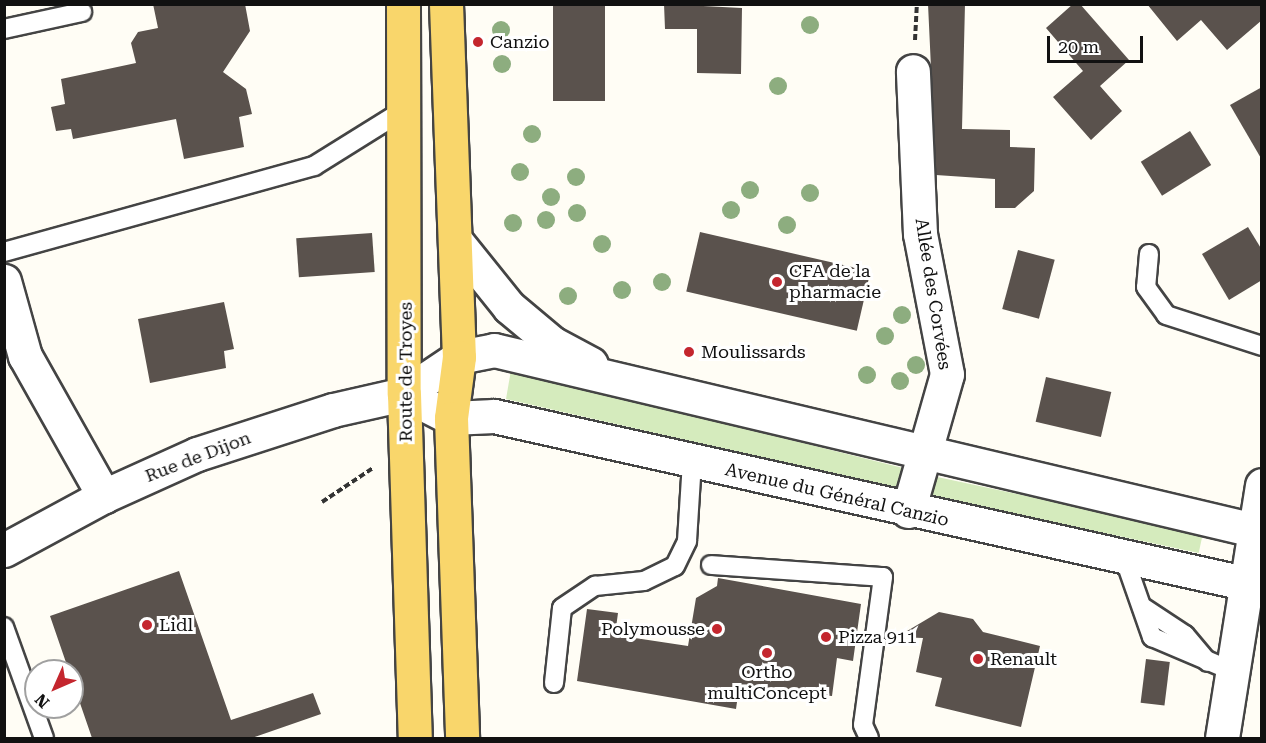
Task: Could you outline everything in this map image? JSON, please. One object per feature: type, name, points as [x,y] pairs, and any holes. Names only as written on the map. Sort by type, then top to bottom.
[{"type":"main road","name":"Route de Troyes","points":[[404,4],[416,738]]},
{"type":"main road","points":[[447,4],[459,357],[451,418],[462,738]]},
{"type":"street","name":"Allée des Corvées","points":[[908,511],[947,374],[920,234],[913,71]]},
{"type":"street","points":[[456,241],[508,307],[552,343],[631,384]]},
{"type":"street","points":[[4,281],[25,356],[104,496]]},
{"type":"street","points":[[451,418],[412,394],[459,357],[494,350],[1258,532]]},
{"type":"street","name":"Rue de Dijon","points":[[4,550],[104,496],[197,454],[333,410],[412,394]]},
{"type":"street","name":"Avenue du Général Canzio","points":[[451,418],[494,416],[1125,560],[1254,586]]},
{"type":"street","points":[[1222,738],[1220,667],[1254,586],[1262,485]]},
{"type":"lane","points":[[4,29],[82,12]]},
{"type":"lane","points":[[4,252],[314,165],[404,110]]},
{"type":"lane","points":[[1149,254],[1146,287],[1166,315],[1262,346]]},
{"type":"lane","points":[[554,683],[562,608],[595,586],[644,580],[675,566],[687,541],[693,462]]},
{"type":"lane","points":[[1125,560],[1144,608],[1152,637],[1220,667]]},
{"type":"lane","points":[[711,565],[883,577],[863,725],[869,738]]},
{"type":"lane","points":[[4,627],[44,738]]},
{"type":"path","points":[[322,502],[346,481],[375,467],[384,471]]},
{"type":"green space","points":[[511,370],[911,470],[906,490],[506,399]]},
{"type":"green space","points":[[928,475],[1203,533],[1199,553],[924,495]]},
{"type":"building","points":[[153,4],[245,4],[250,31],[223,72],[246,89],[252,114],[239,117],[244,147],[184,159],[176,119],[73,139],[71,129],[56,131],[51,107],[65,104],[61,79],[136,63],[131,43],[138,32],[158,28]]},
{"type":"building","points":[[553,4],[605,4],[605,101],[553,101]]},
{"type":"building","points":[[664,4],[742,8],[741,74],[697,73],[697,29],[665,29]]},
{"type":"building","points":[[928,4],[965,4],[962,129],[1010,130],[1010,147],[1035,148],[1034,191],[1015,208],[995,208],[995,179],[936,175]]},
{"type":"building","points":[[1073,4],[1080,4],[1129,60],[1100,86],[1122,111],[1091,140],[1053,97],[1083,71],[1046,28]]},
{"type":"building","points":[[1147,4],[1262,4],[1262,20],[1227,50],[1201,20],[1177,41]]},
{"type":"building","points":[[1262,87],[1262,160],[1230,105]]},
{"type":"building","points":[[1190,131],[1211,165],[1162,196],[1141,162]]},
{"type":"building","points":[[1248,227],[1262,250],[1262,280],[1229,300],[1202,254]]},
{"type":"building","name":"CFA de la pharmacie","points":[[700,232],[871,271],[857,331],[686,291]]},
{"type":"building","points":[[372,233],[375,272],[299,277],[296,238]]},
{"type":"building","points":[[1018,250],[1055,260],[1039,319],[1002,309]]},
{"type":"building","points":[[224,302],[234,349],[224,351],[226,368],[150,383],[138,319]]},
{"type":"building","points":[[1046,377],[1111,392],[1101,437],[1036,422]]},
{"type":"building","points":[[179,571],[231,720],[313,693],[321,714],[252,738],[92,738],[84,715],[84,659],[65,659],[50,616]]},
{"type":"building","points":[[718,578],[861,604],[853,661],[837,658],[832,696],[739,688],[736,709],[577,681],[587,609],[618,613],[615,635],[688,646],[696,598],[717,586]]},
{"type":"building","name":"Renault","points":[[939,612],[973,619],[983,632],[1040,646],[1021,727],[935,706],[942,678],[916,672],[923,638],[897,637]]},
{"type":"building","points":[[1146,659],[1170,662],[1164,706],[1141,703]]},
{"type":"place","name":"Canzio","points":[[478,42]]},
{"type":"place","name":"CFA de la pharmacie","points":[[777,282]]},
{"type":"place","name":"Moulissards","points":[[689,352]]},
{"type":"place","name":"Lidl","points":[[147,625]]},
{"type":"place","name":"Polymousse","points":[[717,629]]},
{"type":"place","name":"Pizza 911","points":[[826,637]]},
{"type":"place","name":"Ortho multiConcept","points":[[767,653]]},
{"type":"place","name":"Renault","points":[[978,659]]}]
